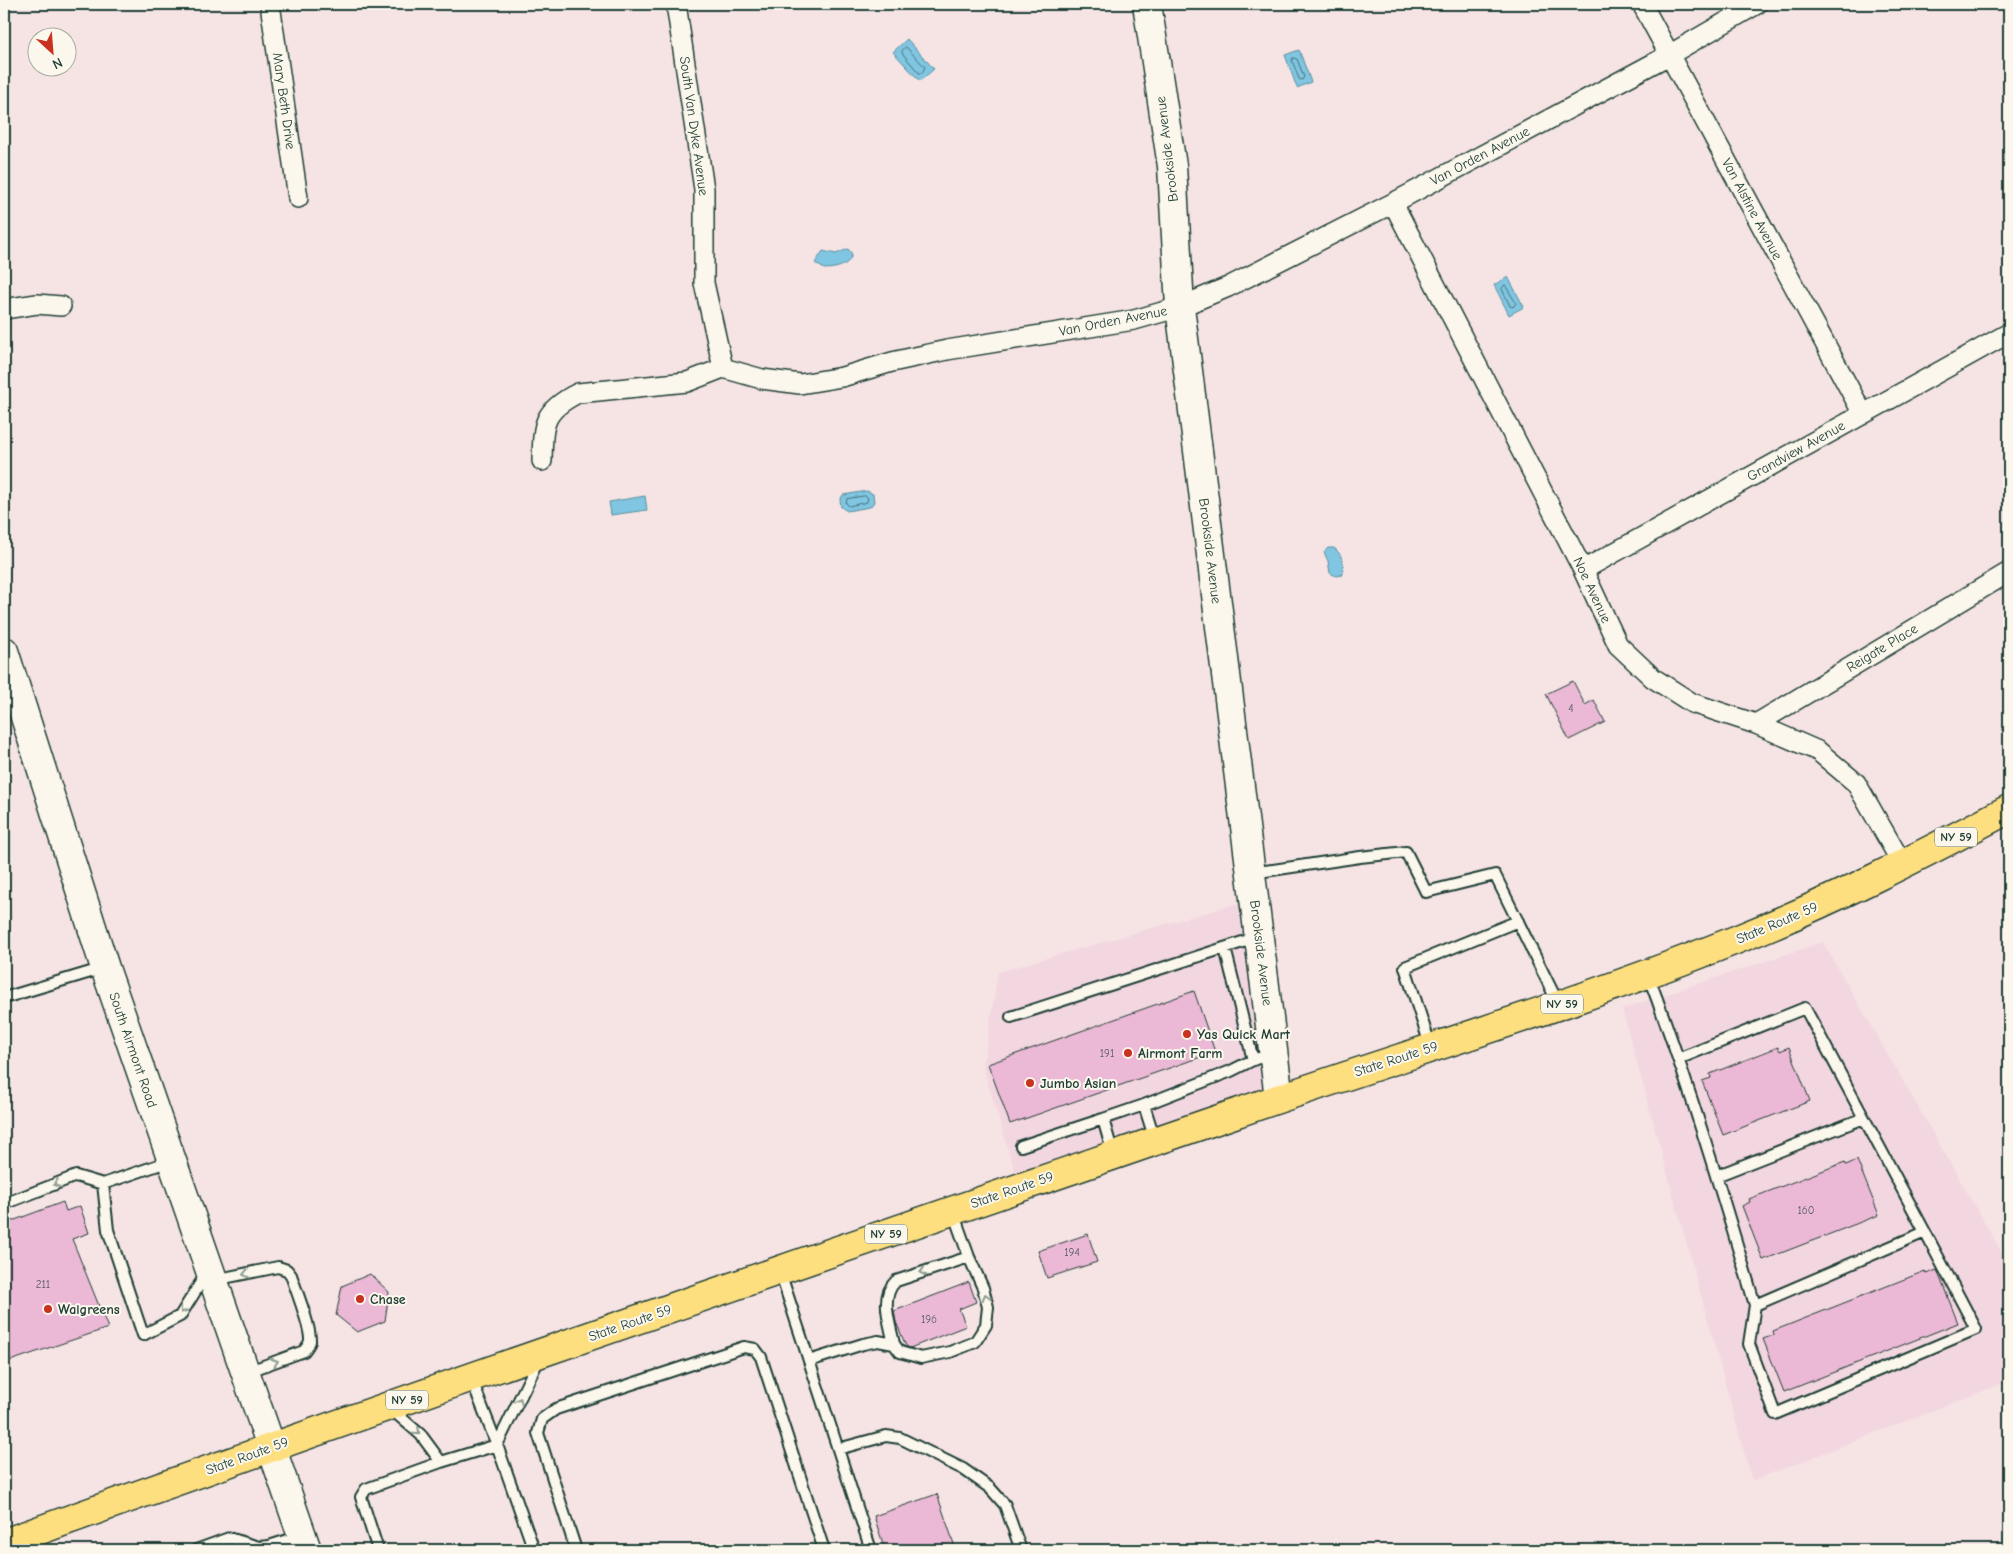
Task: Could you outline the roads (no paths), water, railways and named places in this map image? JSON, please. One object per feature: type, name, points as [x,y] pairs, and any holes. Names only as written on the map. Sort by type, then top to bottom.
[{"type":"main road","name":"State Route 59","points":[[14,1544],[272,1447],[1279,1098],[1648,974],[1784,920],[1903,865],[2009,809]]},
{"type":"street","name":"Mary Beth Drive","points":[[270,4],[298,198]]},
{"type":"street","name":"South Van Dyke Avenue","points":[[676,4],[704,189],[704,283],[723,368]]},
{"type":"street","name":"Brookside Avenue","points":[[1148,4],[1172,166],[1180,308],[1259,937],[1263,1057],[1279,1098]]},
{"type":"street","name":"Van Alstine Avenue","points":[[1642,4],[1863,414]]},
{"type":"street","name":"Van Orden Avenue","points":[[723,368],[762,379],[800,384],[842,377],[892,362],[947,350],[1134,320],[1180,308],[1228,287],[1393,203],[1669,55],[1757,4]]},
{"type":"street","name":"Noe Avenue","points":[[1393,203],[1583,570],[1618,645],[1652,678],[1692,703],[1756,724],[1818,751],[1856,783],[1903,865]]},
{"type":"street","points":[[4,309],[37,304],[61,306]]},
{"type":"street","name":"Grandview Avenue","points":[[1583,570],[2009,333]]},
{"type":"street","points":[[542,461],[543,430],[547,418],[564,400],[578,393],[687,382],[723,368]]},
{"type":"street","name":"Reigate Place","points":[[1756,724],[2009,572]]},
{"type":"street","name":"South Airmont Road","points":[[4,651],[105,968],[305,1543]]},
{"type":"lane","points":[[1251,873],[1406,852],[1426,892],[1495,875],[1559,1005]]},
{"type":"lane","points":[[1430,1048],[1405,967],[1518,921]]},
{"type":"lane","points":[[1011,1017],[1259,937]]},
{"type":"lane","points":[[1021,1146],[1144,1105],[1263,1057],[1225,948]]},
{"type":"lane","points":[[4,998],[105,968]]},
{"type":"lane","points":[[1648,974],[1716,1176],[1755,1305],[1749,1344],[1775,1414],[1976,1329],[1805,1008],[1678,1059]]},
{"type":"lane","points":[[1144,1105],[1155,1141]]},
{"type":"lane","points":[[1716,1176],[1864,1118]]},
{"type":"lane","points":[[1103,1119],[1114,1155]]},
{"type":"lane","points":[[4,1204],[76,1176],[103,1184],[171,1160]]},
{"type":"lane","points":[[103,1184],[108,1230],[143,1336],[180,1316],[212,1275],[278,1267],[287,1270],[291,1275],[310,1340],[304,1351],[246,1372]]},
{"type":"lane","points":[[953,1211],[969,1258],[983,1288],[988,1307],[986,1325],[975,1342],[950,1352],[921,1358],[900,1352],[894,1344],[886,1301],[889,1288],[896,1281],[969,1258]]},
{"type":"lane","points":[[1755,1305],[1926,1232]]},
{"type":"lane","points":[[780,1271],[871,1550]]},
{"type":"lane","points":[[809,1361],[863,1344],[878,1342],[894,1344]]},
{"type":"lane","points":[[576,1550],[538,1433],[542,1419],[556,1409],[744,1347],[755,1349],[761,1357],[824,1550]]},
{"type":"lane","points":[[378,1550],[361,1497],[366,1489],[441,1462],[497,1445],[542,1354]]},
{"type":"lane","points":[[471,1378],[534,1550]]},
{"type":"lane","points":[[389,1407],[421,1435],[441,1462]]},
{"type":"lane","points":[[838,1449],[886,1436],[900,1438],[963,1469],[990,1488],[1005,1505],[1020,1550]]},
{"type":"lane","points":[[196,1550],[229,1538],[259,1547],[305,1543]]},
{"type":"water","points":[[907,39],[934,69],[920,81],[893,52]]},
{"type":"water","points":[[1299,50],[1311,82],[1297,88],[1285,55]]},
{"type":"water","points":[[848,249],[852,254],[851,258],[841,266],[824,269],[815,263],[823,251],[836,254]]},
{"type":"water","points":[[1508,277],[1524,307],[1509,315],[1494,285]]},
{"type":"water","points":[[867,491],[873,494],[874,502],[870,507],[847,511],[841,507],[840,500],[843,495]]},
{"type":"water","points":[[645,496],[647,510],[611,515],[609,502]]},
{"type":"water","points":[[1328,548],[1334,548],[1341,557],[1343,564],[1342,575],[1336,576],[1330,573],[1324,552]]},
{"type":"place","name":"Yas Quick Mart","points":[[1187,1034]]},
{"type":"place","name":"Airmont Farm","points":[[1128,1053]]},
{"type":"place","name":"Jumbo Asian","points":[[1030,1083]]},
{"type":"place","name":"Chase","points":[[360,1299]]},
{"type":"place","name":"Walgreens","points":[[48,1309]]}]
